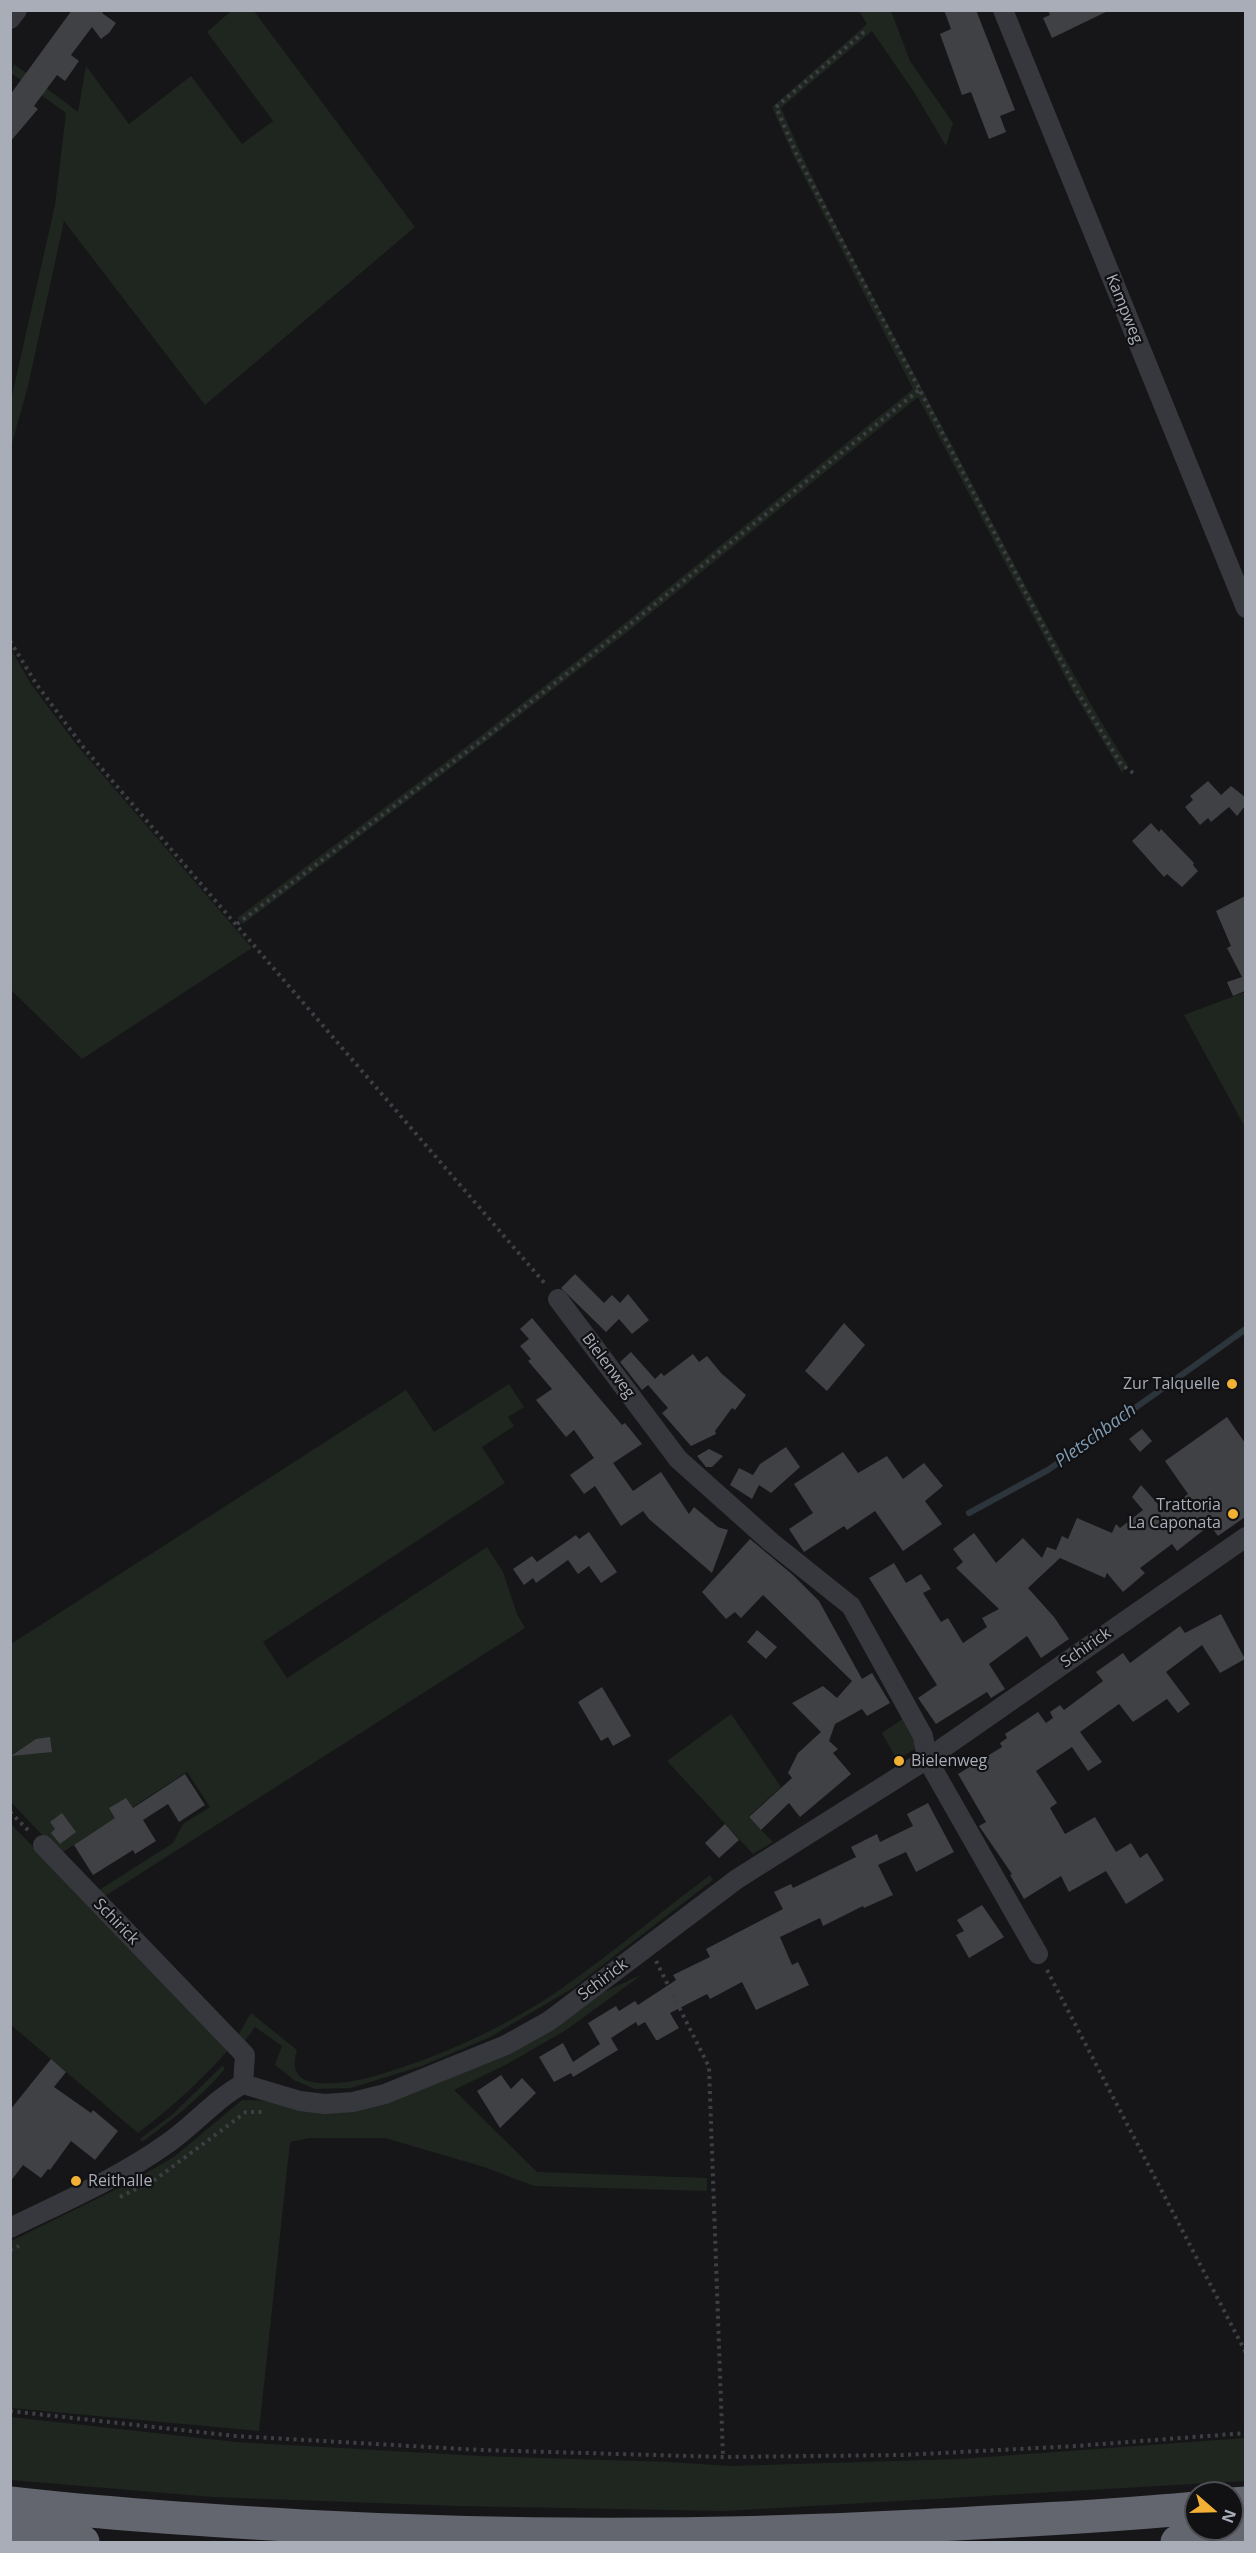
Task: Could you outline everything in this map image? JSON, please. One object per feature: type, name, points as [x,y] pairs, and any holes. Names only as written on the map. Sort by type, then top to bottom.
[{"type":"highway","points":[[10,2503],[232,2522],[418,2532],[593,2535],[777,2533],[1112,2516],[1184,2509]]},
{"type":"highway","points":[[10,2536],[83,2542]]},
{"type":"highway","points":[[1177,2542],[1245,2536]]},
{"type":"street","points":[[10,19],[17,10]]},
{"type":"street","name":"Kampweg","points":[[1003,10],[1245,608]]},
{"type":"street","name":"Bielenweg","points":[[558,1299],[678,1459],[771,1542],[851,1606],[923,1736],[927,1759]]},
{"type":"street","name":"Schirick","points":[[43,1845],[245,2055],[243,2084],[300,2101],[326,2104],[353,2102],[385,2094],[506,2045],[549,2020],[736,1879],[927,1759],[1245,1537]]},
{"type":"street","points":[[927,1759],[1038,1954]]},
{"type":"street","points":[[10,2228],[128,2169],[167,2144],[229,2091],[243,2084]]},
{"type":"path","points":[[864,32],[776,107],[797,155],[1077,691],[1121,764],[1133,773]]},
{"type":"path","points":[[237,924],[509,719],[920,390]]},
{"type":"path","points":[[10,641],[38,685],[84,748],[558,1299]]},
{"type":"path","points":[[10,1812],[43,1845]]},
{"type":"path","points":[[649,1946],[709,2067],[723,2457]]},
{"type":"path","points":[[1038,1954],[1245,2353]]},
{"type":"path","points":[[117,2199],[156,2180],[246,2112],[275,2113]]},
{"type":"path","points":[[10,2250],[20,2246]]},
{"type":"path","points":[[10,2411],[235,2436],[481,2450],[723,2457],[903,2455],[1076,2446],[1245,2433]]},
{"type":"shaded area","points":[[231,11],[254,11],[415,227],[205,405],[64,221],[28,386],[11,447],[11,400],[55,205],[66,113],[11,73],[14,64],[78,112],[86,66],[129,124],[191,76],[242,144],[273,121],[207,32]]},
{"type":"shaded area","points":[[859,11],[891,11],[910,61],[953,123],[946,146],[914,92],[872,31],[781,108],[836,225],[1052,636],[1127,764],[1122,773],[1073,692],[918,397],[630,630],[243,924],[237,918],[479,737],[625,623],[913,389],[794,157],[772,107],[867,24]]},
{"type":"shaded area","points":[[11,649],[31,684],[76,744],[252,948],[82,1059],[11,990]]},
{"type":"shaded area","points":[[1245,992],[1245,1127],[1184,1015]]},
{"type":"shaded area","points":[[1245,1325],[1245,1332],[1050,1472],[968,1516],[965,1512],[1047,1468],[1165,1386]]},
{"type":"shaded area","points":[[509,1384],[524,1407],[508,1417],[514,1426],[482,1447],[505,1483],[263,1642],[287,1678],[487,1547],[503,1572],[517,1614],[525,1628],[102,1898],[96,1892],[173,1843],[183,1824],[210,1807],[187,1772],[60,1854],[11,1802],[11,1644],[406,1390],[434,1432]]},
{"type":"shaded area","points":[[731,1714],[781,1787],[748,1817],[773,1842],[753,1854],[667,1761]]},
{"type":"shaded area","points":[[904,1718],[918,1747],[897,1760],[882,1733]]},
{"type":"shaded area","points":[[10,1823],[229,2049],[186,2093],[138,2133],[11,2025]]},
{"type":"shaded area","points":[[710,1875],[713,1880],[573,1988],[490,2037],[422,2066],[351,2088],[315,2089],[294,2080],[275,2065],[282,2046],[255,2027],[244,2042],[237,2037],[251,2013],[297,2050],[295,2064],[298,2074],[311,2082],[352,2081],[403,2067],[483,2034],[540,2003],[597,1963]]},
{"type":"shaded area","points":[[643,1974],[566,2030],[509,2063],[454,2090],[537,2172],[707,2178],[707,2191],[534,2186],[484,2167],[385,2138],[310,2138],[290,2142],[259,2431],[11,2408],[11,2241],[133,2181],[175,2156],[242,2100],[386,2103],[493,2060],[564,2020],[604,1992]]},
{"type":"shaded area","points":[[222,2066],[224,2070],[205,2090],[142,2142],[140,2139],[173,2114]]},
{"type":"shaded area","points":[[11,2417],[236,2442],[480,2456],[730,2466],[960,2459],[1245,2438],[1245,2481],[1184,2481],[1184,2485],[725,2511],[458,2506],[212,2497],[11,2480]]},
{"type":"building","points":[[72,10],[104,10],[102,13],[116,23],[101,39],[92,27],[71,55],[79,61],[65,81],[57,75],[34,106],[38,109],[10,142],[10,95]]},
{"type":"building","points":[[944,10],[976,10],[1015,110],[1000,116],[1006,132],[989,139],[971,92],[962,95],[940,34],[951,29]]},
{"type":"building","points":[[1048,10],[1110,10],[1052,38],[1043,18],[1050,15]]},
{"type":"building","points":[[1208,781],[1221,795],[1231,786],[1245,797],[1245,806],[1237,816],[1229,807],[1211,822],[1208,818],[1200,825],[1185,807],[1193,800],[1190,796]]},
{"type":"building","points":[[1151,823],[1159,832],[1161,829],[1194,863],[1198,871],[1182,887],[1167,874],[1164,877],[1132,841]]},
{"type":"building","points":[[1245,896],[1245,991],[1233,996],[1227,982],[1242,977],[1227,948],[1231,946],[1216,911]]},
{"type":"building","points":[[575,1274],[604,1303],[612,1295],[620,1303],[628,1294],[649,1320],[632,1334],[619,1319],[606,1332],[561,1288]]},
{"type":"building","points":[[532,1318],[622,1425],[625,1423],[642,1444],[613,1463],[633,1491],[661,1472],[689,1514],[694,1507],[718,1527],[728,1530],[712,1573],[649,1519],[643,1511],[621,1526],[595,1486],[584,1494],[570,1475],[594,1458],[574,1430],[566,1437],[536,1400],[552,1389],[528,1361],[531,1359],[520,1346],[529,1339],[520,1329]]},
{"type":"building","points":[[844,1323],[865,1345],[827,1391],[805,1371]]},
{"type":"building","points":[[631,1352],[655,1379],[661,1373],[664,1376],[693,1354],[699,1362],[707,1356],[721,1373],[746,1395],[735,1410],[732,1408],[715,1431],[716,1434],[691,1446],[662,1413],[668,1408],[648,1385],[642,1390],[620,1362]]},
{"type":"building","points":[[1227,1417],[1245,1443],[1245,1517],[1218,1536],[1210,1525],[1177,1551],[1172,1544],[1140,1568],[1145,1573],[1123,1592],[1107,1573],[1105,1578],[1060,1558],[1028,1588],[1054,1617],[1069,1639],[1041,1658],[1027,1636],[989,1664],[1005,1689],[991,1698],[987,1692],[936,1724],[918,1698],[937,1685],[869,1578],[894,1563],[906,1583],[921,1574],[931,1589],[923,1593],[941,1622],[948,1618],[963,1643],[987,1627],[982,1618],[999,1609],[956,1568],[963,1562],[953,1549],[974,1533],[996,1563],[1023,1538],[1042,1558],[1047,1547],[1056,1550],[1062,1536],[1068,1539],[1077,1518],[1112,1533],[1116,1524],[1120,1528],[1143,1510],[1132,1497],[1141,1485],[1165,1512],[1188,1494],[1165,1461]]},
{"type":"building","points":[[1142,1429],[1152,1441],[1140,1452],[1129,1439]]},
{"type":"building","points":[[786,1447],[800,1467],[771,1493],[759,1485],[752,1499],[730,1485],[739,1468],[753,1475],[760,1464]]},
{"type":"building","points":[[709,1449],[723,1456],[712,1467],[706,1467],[697,1456]]},
{"type":"building","points":[[843,1452],[858,1473],[887,1456],[903,1479],[924,1463],[943,1486],[925,1501],[942,1524],[903,1551],[875,1511],[847,1530],[844,1526],[804,1552],[789,1529],[813,1513],[794,1484]]},
{"type":"building","points":[[589,1532],[617,1572],[601,1583],[589,1566],[578,1574],[568,1560],[536,1583],[533,1578],[524,1585],[513,1569],[532,1556],[537,1562],[576,1535],[579,1539]]},
{"type":"building","points":[[750,1539],[793,1575],[819,1601],[862,1679],[872,1673],[890,1703],[867,1716],[862,1709],[835,1724],[829,1741],[838,1749],[833,1753],[851,1774],[800,1817],[789,1803],[761,1830],[749,1817],[792,1778],[788,1773],[798,1753],[821,1732],[792,1703],[823,1686],[837,1698],[852,1681],[763,1595],[741,1618],[735,1612],[726,1619],[702,1592]]},
{"type":"building","points":[[1221,1614],[1245,1659],[1220,1673],[1202,1645],[1166,1672],[1190,1704],[1178,1713],[1167,1699],[1133,1722],[1119,1704],[1080,1732],[1102,1762],[1088,1771],[1072,1747],[1036,1771],[1057,1803],[1050,1808],[1065,1834],[1095,1817],[1116,1852],[1131,1843],[1140,1858],[1147,1853],[1164,1880],[1126,1904],[1106,1871],[1069,1892],[1061,1876],[1024,1899],[1010,1875],[1012,1874],[979,1826],[986,1822],[958,1774],[1002,1747],[1000,1743],[1007,1738],[1005,1734],[1038,1712],[1046,1723],[1053,1718],[1050,1712],[1060,1705],[1064,1710],[1103,1681],[1096,1672],[1123,1653],[1130,1663],[1180,1626],[1185,1633]]},
{"type":"building","points":[[757,1630],[777,1647],[766,1659],[747,1642]]},
{"type":"building","points":[[602,1687],[631,1736],[613,1746],[608,1737],[601,1741],[578,1702]]},
{"type":"building","points":[[50,1737],[52,1752],[11,1756],[36,1739]]},
{"type":"building","points":[[185,1774],[205,1805],[179,1822],[168,1804],[143,1820],[156,1841],[135,1854],[133,1850],[93,1875],[74,1845],[115,1818],[109,1808],[126,1798],[133,1808]]},
{"type":"building","points":[[928,1803],[954,1852],[916,1872],[906,1852],[878,1865],[893,1895],[864,1908],[863,1906],[823,1926],[820,1918],[780,1937],[792,1965],[798,1962],[809,1985],[756,2010],[742,1982],[710,1999],[707,1994],[670,2013],[679,2028],[656,2040],[645,2022],[638,2026],[636,2022],[611,2038],[618,2050],[573,2077],[571,2073],[554,2082],[539,2057],[563,2043],[573,2062],[600,2044],[588,2023],[616,2006],[619,2011],[635,2001],[638,2005],[676,1980],[673,1975],[710,1957],[706,1949],[783,1909],[774,1892],[791,1884],[793,1888],[856,1857],[851,1847],[877,1834],[880,1842],[913,1826],[907,1814]]},
{"type":"building","points":[[62,1813],[76,1832],[60,1844],[51,1833],[55,1829],[50,1822]]},
{"type":"building","points":[[725,1824],[739,1840],[719,1858],[705,1843]]},
{"type":"building","points":[[982,1905],[1004,1937],[969,1958],[956,1935],[964,1931],[957,1920]]},
{"type":"building","points":[[51,2059],[66,2072],[54,2087],[91,2113],[93,2110],[118,2131],[95,2160],[71,2141],[50,2170],[48,2169],[41,2178],[23,2165],[10,2182],[10,2110]]},
{"type":"building","points":[[501,2075],[511,2089],[522,2078],[536,2093],[500,2128],[477,2091]]},
{"type":"waterway","name":"Pletschbach","points":[[969,1513],[1048,1470],[1246,1329]]},
{"type":"place","name":"Zur Talquelle","points":[[1232,1384]]},
{"type":"place","name":"Trattoria La Caponata","points":[[1233,1514]]},
{"type":"place","name":"Bielenweg","points":[[899,1761]]},
{"type":"place","name":"Reithalle","points":[[76,2181]]}]
